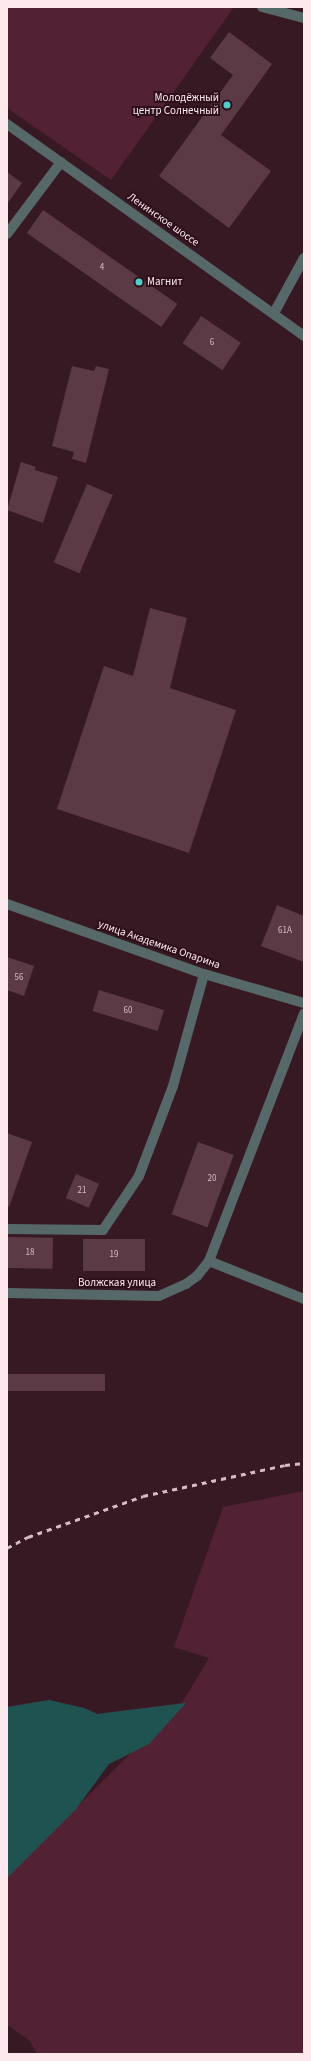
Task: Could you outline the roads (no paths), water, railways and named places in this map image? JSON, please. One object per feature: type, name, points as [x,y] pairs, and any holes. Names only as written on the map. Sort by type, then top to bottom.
[{"type":"street","points":[[262,7],[304,18]]},
{"type":"street","name":"Ленинское шоссе","points":[[7,124],[274,313],[304,336]]},
{"type":"street","points":[[7,234],[61,162]]},
{"type":"street","points":[[274,313],[304,258]]},
{"type":"street","name":"улица Академика Опарина","points":[[7,904],[204,974],[304,1003]]},
{"type":"street","points":[[7,1229],[103,1230],[139,1176],[173,1086],[204,974]]},
{"type":"street","name":"Волжская улица","points":[[7,1293],[159,1296],[186,1284],[197,1276],[209,1261],[304,1014]]},
{"type":"street","points":[[209,1261],[304,1299]]},
{"type":"water","points":[[49,1700],[84,1708],[97,1714],[186,1703],[149,1744],[109,1764],[76,1809],[7,1878],[7,1707]]},
{"type":"railway","points":[[7,1548],[28,1537],[143,1496],[285,1465],[304,1463]]},
{"type":"place","name":"Молодёжный центр Солнечный","points":[[227,105]]},
{"type":"place","name":"Магнит","points":[[139,282]]}]
